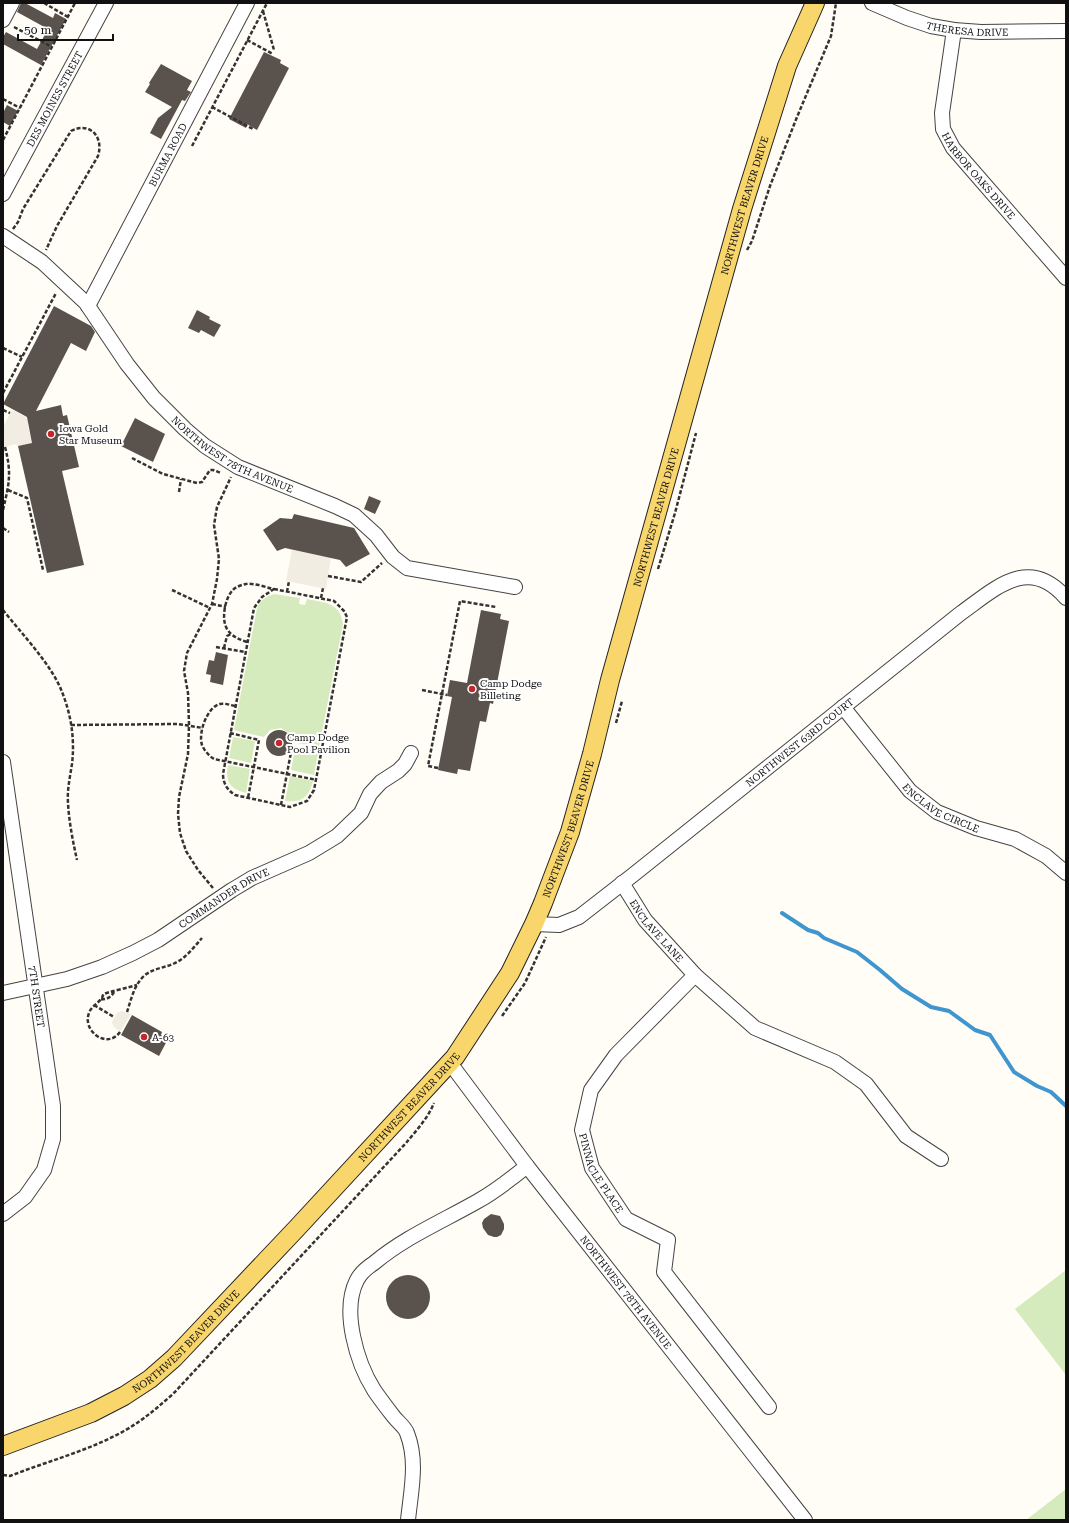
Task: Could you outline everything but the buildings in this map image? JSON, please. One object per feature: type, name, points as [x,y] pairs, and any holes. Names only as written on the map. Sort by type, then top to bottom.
[{"type":"main road","name":"NORTHWEST BEAVER DRIVE","points":[[3,1446],[90,1413],[124,1396],[150,1379],[174,1358],[298,1228],[450,1062],[506,979],[534,924],[570,832],[592,754],[610,680],[742,209],[787,66],[815,3]]},
{"type":"street","points":[[6,22],[12,3]]},
{"type":"street","name":"BURMA ROAD","points":[[88,306],[247,3]]},
{"type":"street","name":"THERESA DRIVE","points":[[872,3],[907,18],[931,26],[954,30],[981,32],[1066,31]]},
{"type":"street","name":"DES MOINES STREET","points":[[3,194],[102,4]]},
{"type":"street","name":"HARBOR OAKS DRIVE","points":[[954,30],[942,113],[943,129],[953,148],[1066,278]]},
{"type":"street","name":"NORTHWEST 78TH AVENUE","points":[[5,237],[42,262],[88,306],[127,364],[154,398],[185,429],[205,446],[238,467],[354,515],[376,535],[391,555],[406,568],[515,587]]},
{"type":"street","name":"NORTHWEST 63RD COURT","points":[[534,924],[559,926],[579,917],[961,613],[1006,582],[1021,577],[1035,577],[1048,582],[1066,598]]},
{"type":"street","name":"ENCLAVE CIRCLE","points":[[843,707],[910,791],[937,812],[976,828],[1015,839],[1046,856],[1066,873]]},
{"type":"street","name":"COMMANDER DRIVE","points":[[3,993],[67,979],[133,953],[158,940],[252,878],[309,853],[337,836],[361,814],[370,794],[382,782],[402,768],[410,753]]},
{"type":"street","name":"7TH STREET","points":[[3,762],[53,1106],[53,1139],[44,1170],[25,1197],[3,1214]]},
{"type":"street","name":"ENCLAVE LANE","points":[[622,883],[645,920],[695,975],[755,1028],[835,1062],[866,1084],[906,1136],[941,1159]]},
{"type":"street","name":"PINNACLE PLACE","points":[[695,975],[616,1055],[591,1090],[582,1130],[592,1168],[626,1219],[668,1240],[664,1272],[769,1408]]},
{"type":"street","name":"NORTHWEST 78TH AVENUE","points":[[450,1062],[527,1166],[804,1520]]},
{"type":"street","points":[[408,1520],[414,1466],[412,1448],[406,1431],[374,1389],[362,1364],[355,1343],[350,1308],[353,1292],[358,1279],[373,1263],[411,1237],[491,1193],[527,1166]]},
{"type":"path","points":[[44,3],[68,16]]},
{"type":"path","points":[[3,139],[75,3]]},
{"type":"path","points":[[192,146],[266,3]]},
{"type":"path","points":[[746,252],[752,241],[770,186],[797,117],[831,36],[836,3]]},
{"type":"path","points":[[263,10],[274,50]]},
{"type":"path","points":[[6,22],[52,47]]},
{"type":"path","points":[[247,40],[273,54]]},
{"type":"path","points":[[3,99],[20,108]]},
{"type":"path","points":[[212,108],[253,129]]},
{"type":"path","points":[[5,237],[18,222],[22,209],[71,131],[78,127],[90,130],[96,135],[100,142],[98,156],[57,226],[42,262]]},
{"type":"path","points":[[3,393],[62,280]]},
{"type":"path","points":[[3,348],[22,357]]},
{"type":"path","points":[[3,410],[10,414]]},
{"type":"path","points":[[656,576],[695,443],[697,429]]},
{"type":"path","points":[[3,510],[10,474],[9,461],[5,447]]},
{"type":"path","points":[[132,458],[163,474],[197,483],[202,482],[210,470],[223,474]]},
{"type":"path","points":[[222,897],[198,870],[186,851],[180,833],[178,814],[179,797],[188,754],[188,693],[184,671],[187,653],[212,604],[219,559],[214,525],[217,507],[232,477],[227,475]]},
{"type":"path","points":[[179,492],[181,479]]},
{"type":"path","points":[[8,490],[27,498],[43,570]]},
{"type":"path","points":[[3,528],[9,532]]},
{"type":"path","points":[[328,576],[361,582],[391,555]]},
{"type":"path","points":[[287,592],[289,581]]},
{"type":"path","points":[[247,642],[235,638],[230,634],[226,629],[224,614],[231,592],[242,585],[252,584],[334,601],[344,611],[347,617],[317,780],[314,790],[307,800],[295,806],[281,805],[235,795],[230,792],[223,780],[230,733],[254,608],[262,596],[274,589]]},
{"type":"path","points":[[321,598],[323,588]]},
{"type":"path","points":[[172,590],[210,608]]},
{"type":"path","points":[[438,768],[428,766],[460,601],[496,608]]},
{"type":"path","points":[[212,604],[226,607]]},
{"type":"path","points":[[3,610],[52,672],[62,691],[73,739],[72,763],[68,782],[68,802],[77,860]]},
{"type":"path","points":[[224,648],[227,636],[230,634]]},
{"type":"path","points":[[216,646],[246,652]]},
{"type":"path","points":[[422,690],[447,695]]},
{"type":"path","points":[[616,724],[623,696]]},
{"type":"path","points":[[235,706],[218,704],[206,717],[203,728],[202,743],[210,757],[317,780]]},
{"type":"path","points":[[71,725],[189,725],[203,728]]},
{"type":"path","points":[[230,733],[259,740],[248,798]]},
{"type":"path","points":[[281,805],[292,747],[322,752]]},
{"type":"path","points":[[127,1012],[137,985],[144,976],[152,970],[174,964],[184,958],[202,938]]},
{"type":"path","points":[[120,1032],[116,1038],[109,1040],[101,1039],[94,1035],[87,1021],[89,1012],[103,995],[110,991],[114,992],[137,985]]},
{"type":"path","points":[[94,1005],[114,1017]]},
{"type":"green space","points":[[274,594],[300,598],[299,604],[305,605],[307,599],[326,603],[335,607],[339,611],[341,617],[343,624],[319,747],[292,742],[291,735],[281,728],[270,730],[264,737],[234,730],[257,608],[264,599]]},
{"type":"green space","points":[[233,737],[255,741],[251,763],[229,758]]},
{"type":"green space","points":[[295,749],[318,753],[314,775],[291,770]]},
{"type":"green space","points":[[228,765],[250,769],[246,793],[232,787],[230,784],[227,776]]},
{"type":"green space","points":[[290,776],[313,781],[307,795],[304,798],[296,801],[285,801]]},
{"type":"green space","points":[[1066,1270],[1066,1375],[1015,1309]]},
{"type":"green space","points":[[1066,1489],[1066,1520],[1026,1520]]},
{"type":"shaded area","points":[[12,410],[29,419],[28,425],[32,443],[18,446],[15,444],[3,448],[3,427]]},
{"type":"shaded area","points":[[292,550],[331,558],[326,589],[286,581]]},
{"type":"shaded area","points":[[122,1011],[131,1014],[120,1032],[113,1026],[112,1022],[117,1013]]},
{"type":"waterway","points":[[782,913],[808,930],[818,933],[824,938],[857,952],[902,989],[931,1007],[949,1011],[975,1030],[990,1035],[1014,1072],[1037,1086],[1051,1092],[1066,1106]]},
{"type":"place","name":"Iowa Gold Star Museum","points":[[51,434]]},
{"type":"place","name":"Camp Dodge Billeting","points":[[472,689]]},
{"type":"place","name":"Camp Dodge Pool Pavilion","points":[[279,743]]},
{"type":"place","name":"A-63","points":[[144,1037]]}]
